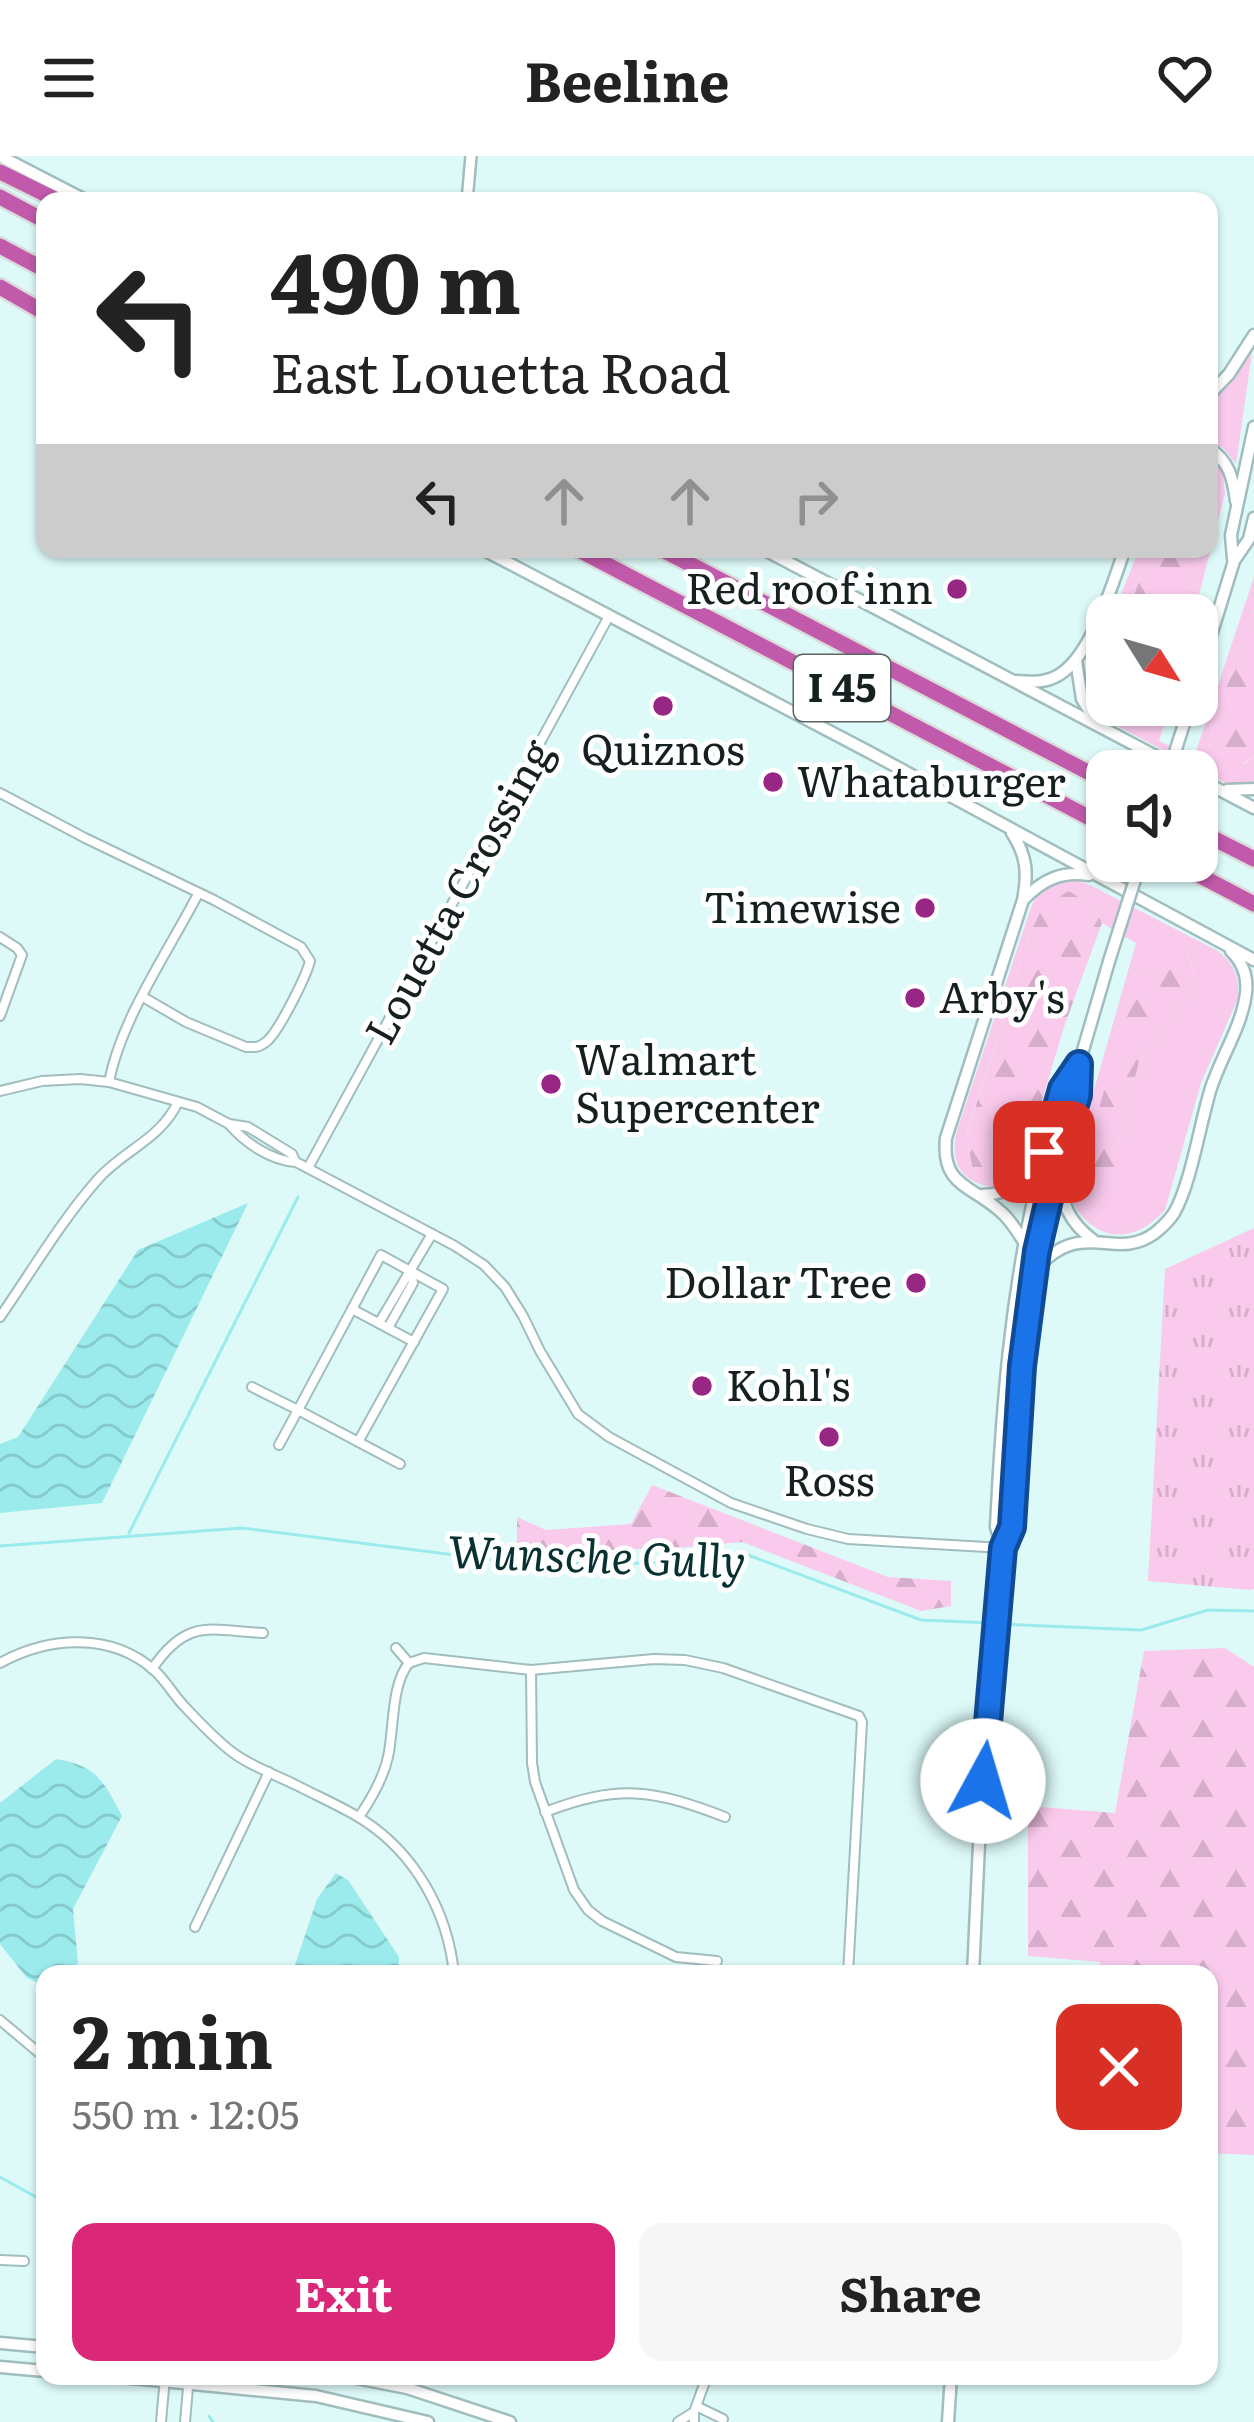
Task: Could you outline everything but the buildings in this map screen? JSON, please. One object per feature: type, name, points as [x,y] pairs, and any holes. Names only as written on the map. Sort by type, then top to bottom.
[{"type":"highway","points":[[0,172],[41,192]]},
{"type":"highway","points":[[0,196],[36,215]]},
{"type":"highway","points":[[0,246],[36,265]]},
{"type":"highway","points":[[0,291],[36,311]]},
{"type":"highway","name":"I 45","points":[[595,558],[1086,816]]},
{"type":"highway","name":"I 45","points":[[679,558],[1086,771]]},
{"type":"highway","points":[[1218,841],[1254,860]]},
{"type":"highway","points":[[1212,882],[1254,904]]},
{"type":"main road","points":[[0,156],[70,192]]},
{"type":"main road","points":[[1218,386],[1254,335]]},
{"type":"main road","points":[[1234,561],[1231,535],[1254,427]]},
{"type":"main road","points":[[1218,456],[1232,475],[1238,508]]},
{"type":"main road","points":[[1218,613],[1254,518]]},
{"type":"main road","points":[[500,558],[1086,870]]},
{"type":"main road","points":[[780,558],[1143,750]]},
{"type":"main road","points":[[1009,680],[1035,682],[1056,677],[1076,660],[1122,558]]},
{"type":"main road","points":[[1076,660],[1082,700],[1102,729]]},
{"type":"main road","points":[[1220,790],[1254,789]]},
{"type":"main road","points":[[1220,790],[1254,808]]},
{"type":"main road","points":[[1011,830],[1027,864],[1023,900],[945,1153],[948,1168],[962,1186],[1007,1216],[1024,1242]]},
{"type":"main road","points":[[1023,900],[1057,876],[1086,874]]},
{"type":"main road","points":[[1109,882],[1254,960]]},
{"type":"main road","points":[[973,1965],[981,1801],[1000,1581],[1003,1548],[1012,1527],[1034,1272],[1078,1095],[1079,1064],[1134,882]]},
{"type":"main road","points":[[1034,1272],[1060,1247],[1077,1241],[1138,1243],[1174,1214],[1212,1084],[1246,996],[1241,961],[1225,944]]},
{"type":"main road","points":[[1239,1019],[1254,1000]]},
{"type":"main road","points":[[1003,1548],[996,1527],[1010,1332],[1024,1242],[1062,1089],[1079,1064]]},
{"type":"main road","points":[[979,1196],[1011,1190],[1024,1181],[1044,1152]]},
{"type":"main road","points":[[1057,1165],[1068,1216],[1096,1242]]},
{"type":"main road","points":[[1010,1332],[1024,1352]]},
{"type":"main road","points":[[0,2343],[36,2346]]},
{"type":"main road","points":[[0,2367],[36,2370]]},
{"type":"main road","points":[[233,2385],[316,2396],[428,2422]]},
{"type":"main road","points":[[388,2385],[510,2422]]},
{"type":"main road","points":[[948,2422],[950,2385]]},
{"type":"street","points":[[468,192],[471,156]]},
{"type":"street","name":"Louetta Crossing","points":[[308,1168],[609,614]]},
{"type":"street","points":[[0,793],[301,947],[310,962],[264,1044],[246,1047],[186,1022],[143,997]]},
{"type":"street","points":[[109,1082],[115,1055],[198,895]]},
{"type":"street","points":[[0,937],[22,955],[0,1016]]},
{"type":"street","points":[[0,1090],[80,1079],[109,1082],[248,1127],[292,1154],[296,1162]]},
{"type":"street","points":[[0,1317],[98,1179],[169,1123],[178,1102]]},
{"type":"street","points":[[229,1124],[258,1148],[308,1168],[484,1264],[506,1287],[578,1414],[609,1437],[730,1502],[807,1529],[848,1539],[1003,1548]]},
{"type":"street","points":[[258,1148],[264,1138]]},
{"type":"street","points":[[383,1326],[431,1234]]},
{"type":"street","points":[[279,1444],[381,1255],[443,1289],[410,1340],[358,1442]]},
{"type":"street","points":[[352,1309],[410,1340]]},
{"type":"street","points":[[252,1387],[400,1464]]},
{"type":"street","points":[[152,1669],[182,1634],[199,1630],[263,1633]]},
{"type":"street","points":[[0,1663],[38,1646],[85,1640],[128,1654],[152,1669],[233,1754],[359,1817],[395,1847],[426,1884],[444,1923],[452,1965]]},
{"type":"street","points":[[396,1648],[409,1664]]},
{"type":"street","points":[[359,1817],[387,1764],[400,1678],[409,1664],[424,1658],[531,1670],[654,1659],[723,1668],[860,1718],[848,1965]]},
{"type":"street","points":[[531,1670],[533,1773],[578,1899],[596,1918],[676,1957],[717,1961]]},
{"type":"street","points":[[195,1928],[270,1772]]},
{"type":"street","points":[[545,1812],[597,1796],[634,1792],[674,1798],[725,1817]]},
{"type":"street","points":[[0,2020],[36,2050]]},
{"type":"street","points":[[0,2260],[24,2261]]},
{"type":"street","points":[[161,2422],[164,2385]]},
{"type":"street","points":[[185,2422],[188,2385]]},
{"type":"street","points":[[696,2414],[704,2385]]},
{"type":"street","points":[[678,2422],[696,2414],[723,2419]]},
{"type":"green space","points":[[1253,346],[1236,464],[1218,445],[1218,393]]},
{"type":"green space","points":[[1218,464],[1225,493],[1218,521]]},
{"type":"green space","points":[[1135,558],[1148,558],[1134,594],[1121,594]]},
{"type":"green space","points":[[1148,558],[1200,558],[1190,594],[1134,594]]},
{"type":"green space","points":[[1200,558],[1208,558],[1199,594],[1190,594]]},
{"type":"green space","points":[[1254,577],[1254,610],[1218,712],[1218,685]]},
{"type":"green space","points":[[1254,610],[1254,756],[1229,773],[1218,770],[1218,750],[1208,749],[1218,726],[1219,708]]},
{"type":"green space","points":[[1117,726],[1146,730],[1164,726],[1159,741],[1179,750],[1163,750]]},
{"type":"green space","points":[[1204,726],[1214,726],[1210,750],[1196,750]]},
{"type":"green space","points":[[1218,753],[1244,764],[1254,756],[1254,784],[1231,786],[1218,779]]},
{"type":"green space","points":[[1073,879],[1218,951],[1233,967],[1238,986],[1237,1001],[1201,1083],[1165,1210],[1139,1230],[1119,1235],[1089,1223],[1076,1209],[1070,1191],[1070,1177],[1136,943],[1102,923],[1093,907],[1044,906],[1029,936],[966,1136],[974,1175],[993,1187],[965,1176],[956,1161],[957,1131],[1031,907],[1043,891]],"holes":[[[1185,946],[1194,970],[1190,995],[1139,1062],[1117,1149],[1138,971]]]},
{"type":"green space","points":[[1069,891],[1093,907],[1102,923],[1065,1024],[1022,1167],[1012,1179],[993,1187],[974,1175],[966,1137],[1029,936],[1043,906]]},
{"type":"green space","points":[[1170,939],[1185,946],[1194,971],[1190,995],[1139,1062],[1117,1149],[1125,1191],[1120,1207],[1103,1195],[1085,1158],[1138,971]]},
{"type":"green space","points":[[1254,1228],[1254,1589],[1148,1581],[1165,1269]]},
{"type":"green space","points":[[652,1485],[888,1577],[951,1581],[951,1606],[921,1611],[742,1542],[517,1553],[517,1517],[546,1530],[631,1524]]},
{"type":"green space","points":[[1225,1648],[1254,1667],[1254,2155],[1218,2153],[1218,1965],[1100,1965],[1028,1956],[1028,1806],[1115,1813],[1144,1651]]},
{"type":"water","points":[[248,1203],[102,1503],[0,1513],[0,1444],[18,1437],[138,1250]]},
{"type":"water","points":[[56,1759],[81,1766],[97,1777],[122,1816],[73,1909],[78,1963],[36,1965],[36,1982],[27,1978],[0,1944],[0,1803]]},
{"type":"water","points":[[336,1873],[348,1880],[399,1957],[399,1965],[295,1965],[317,1899]]},
{"type":"waterway","points":[[129,1533],[298,1197]]},
{"type":"waterway","name":"Wunsche Gully","points":[[0,1546],[242,1528],[526,1564],[652,1563],[748,1555],[921,1620],[991,1623]]},
{"type":"waterway","name":"Wunsche Gully","points":[[1001,1624],[1141,1630],[1208,1610],[1254,1611]]},
{"type":"waterway","points":[[0,2177],[36,2197]]},
{"type":"waterway","points":[[209,2416],[213,2422]]},
{"type":"place","name":"Red roof inn","points":[[957,589]]},
{"type":"place","name":"Quiznos","points":[[663,706]]},
{"type":"place","name":"Whataburger","points":[[773,782]]},
{"type":"place","name":"Timewise","points":[[925,908]]},
{"type":"place","name":"Arby's","points":[[915,998]]},
{"type":"place","name":"Walmart Supercenter","points":[[551,1084]]},
{"type":"place","name":"Dollar Tree","points":[[916,1283]]},
{"type":"place","name":"Kohl's","points":[[702,1386]]},
{"type":"place","name":"Ross","points":[[829,1437]]},
{"type":"route","points":[[983,1781],[1003,1548],[1012,1527],[1030,1299],[1049,1197],[1078,1095],[1079,1064],[1062,1089],[1044,1152]]}]
